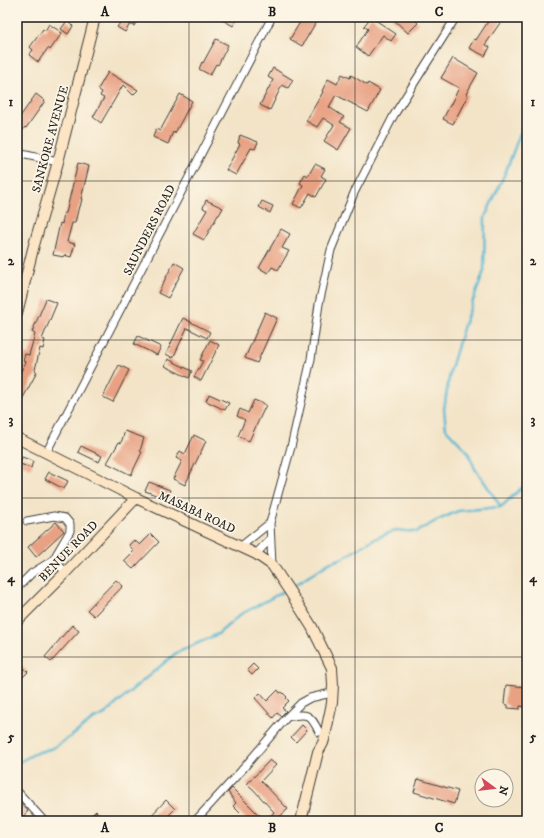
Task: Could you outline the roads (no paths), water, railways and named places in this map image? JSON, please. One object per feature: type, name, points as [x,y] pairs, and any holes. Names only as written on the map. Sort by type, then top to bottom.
[{"type":"street","name":"SANKORE AVENUE","points":[[17,313],[95,17]]},
{"type":"street","name":"SAUNDERS ROAD","points":[[46,453],[272,17]]},
{"type":"street","points":[[272,565],[270,523],[291,447],[311,359],[319,304],[331,250],[354,193],[394,115],[456,17]]},
{"type":"street","points":[[17,153],[58,162]]},
{"type":"street","name":"MASABA ROAD","points":[[17,438],[136,498],[256,554],[272,565],[312,627],[332,668],[332,703],[325,736],[318,752]]},
{"type":"street","name":"BENUE ROAD","points":[[17,621],[136,498]]},
{"type":"street","points":[[17,588],[32,573],[52,560],[70,531],[70,524],[64,518],[54,516],[27,521]]},
{"type":"street","points":[[240,547],[270,523]]},
{"type":"street","points":[[256,554],[270,539]]},
{"type":"street","points":[[52,560],[66,572]]},
{"type":"street","points":[[301,821],[318,752],[319,732],[327,694],[325,654]]},
{"type":"street","points":[[195,821],[301,703],[310,698],[327,694]]},
{"type":"street","points":[[287,717],[300,714],[309,716],[314,720],[319,732]]},
{"type":"street","points":[[17,791],[44,821]]},
{"type":"waterway","points":[[501,507],[475,469],[468,452],[446,429],[444,409],[450,372],[464,325],[484,271],[485,217],[506,171],[527,115]]},
{"type":"waterway","points":[[291,588],[329,563],[343,558],[372,540],[396,530],[416,532],[458,511],[501,507],[527,483]]},
{"type":"waterway","points":[[17,760],[19,762],[36,753],[53,748],[92,720],[105,714],[176,653],[218,634],[241,614],[286,590]]}]
